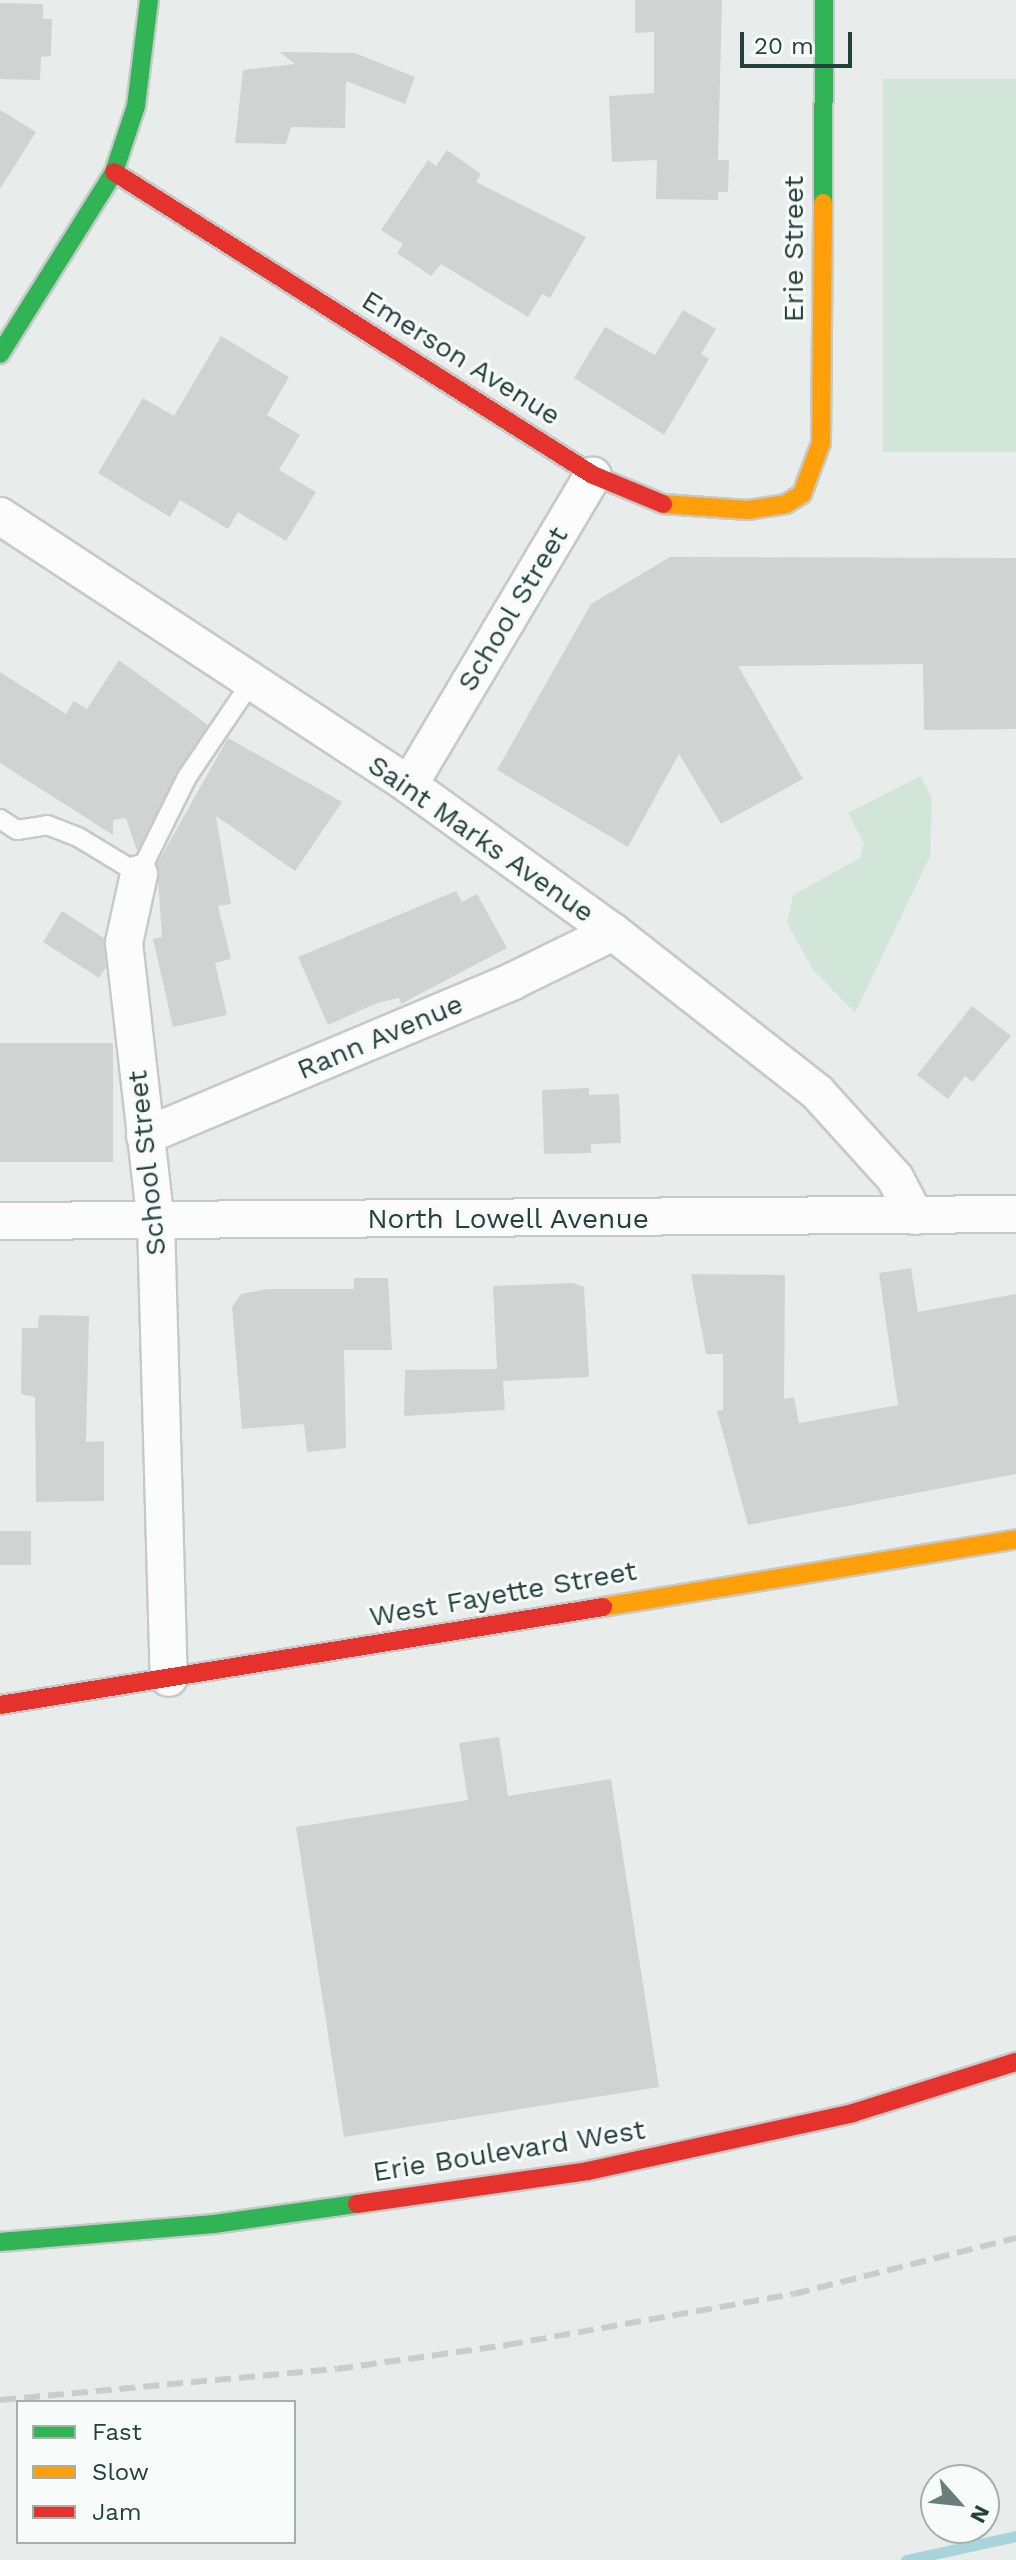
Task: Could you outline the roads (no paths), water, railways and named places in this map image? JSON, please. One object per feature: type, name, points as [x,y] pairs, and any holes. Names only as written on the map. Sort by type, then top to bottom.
[{"type":"street","points":[[0,354],[114,172],[136,106],[149,0]]},
{"type":"street","name":"Erie Street","points":[[802,494],[821,443],[824,0]]},
{"type":"street","name":"Emerson Avenue","points":[[114,172],[593,475],[654,503],[748,510],[786,504],[802,494]]},
{"type":"street","name":"School Street","points":[[409,785],[593,475]]},
{"type":"street","name":"Saint Marks Avenue","points":[[0,516],[409,785],[613,932],[817,1092],[895,1178],[915,1216]]},
{"type":"street","name":"School Street","points":[[139,874],[124,943],[156,1222],[169,1678]]},
{"type":"street","name":"Rann Avenue","points":[[145,1136],[513,981],[613,932]]},
{"type":"street","name":"North Lowell Avenue","points":[[0,1221],[1016,1214]]},
{"type":"street","name":"West Fayette Street","points":[[0,1705],[1016,1539]]},
{"type":"street","name":"Erie Boulevard West","points":[[0,2242],[214,2224],[588,2171],[853,2113],[1016,2062]]},
{"type":"lane","name":"School Street","points":[[139,874],[187,777],[252,681]]},
{"type":"lane","points":[[0,819],[17,830],[47,825],[78,837],[139,874]]},
{"type":"waterway","points":[[906,2560],[1016,2536]]},
{"type":"railway","points":[[0,2400],[337,2369],[507,2345],[794,2294],[1016,2238]]}]
